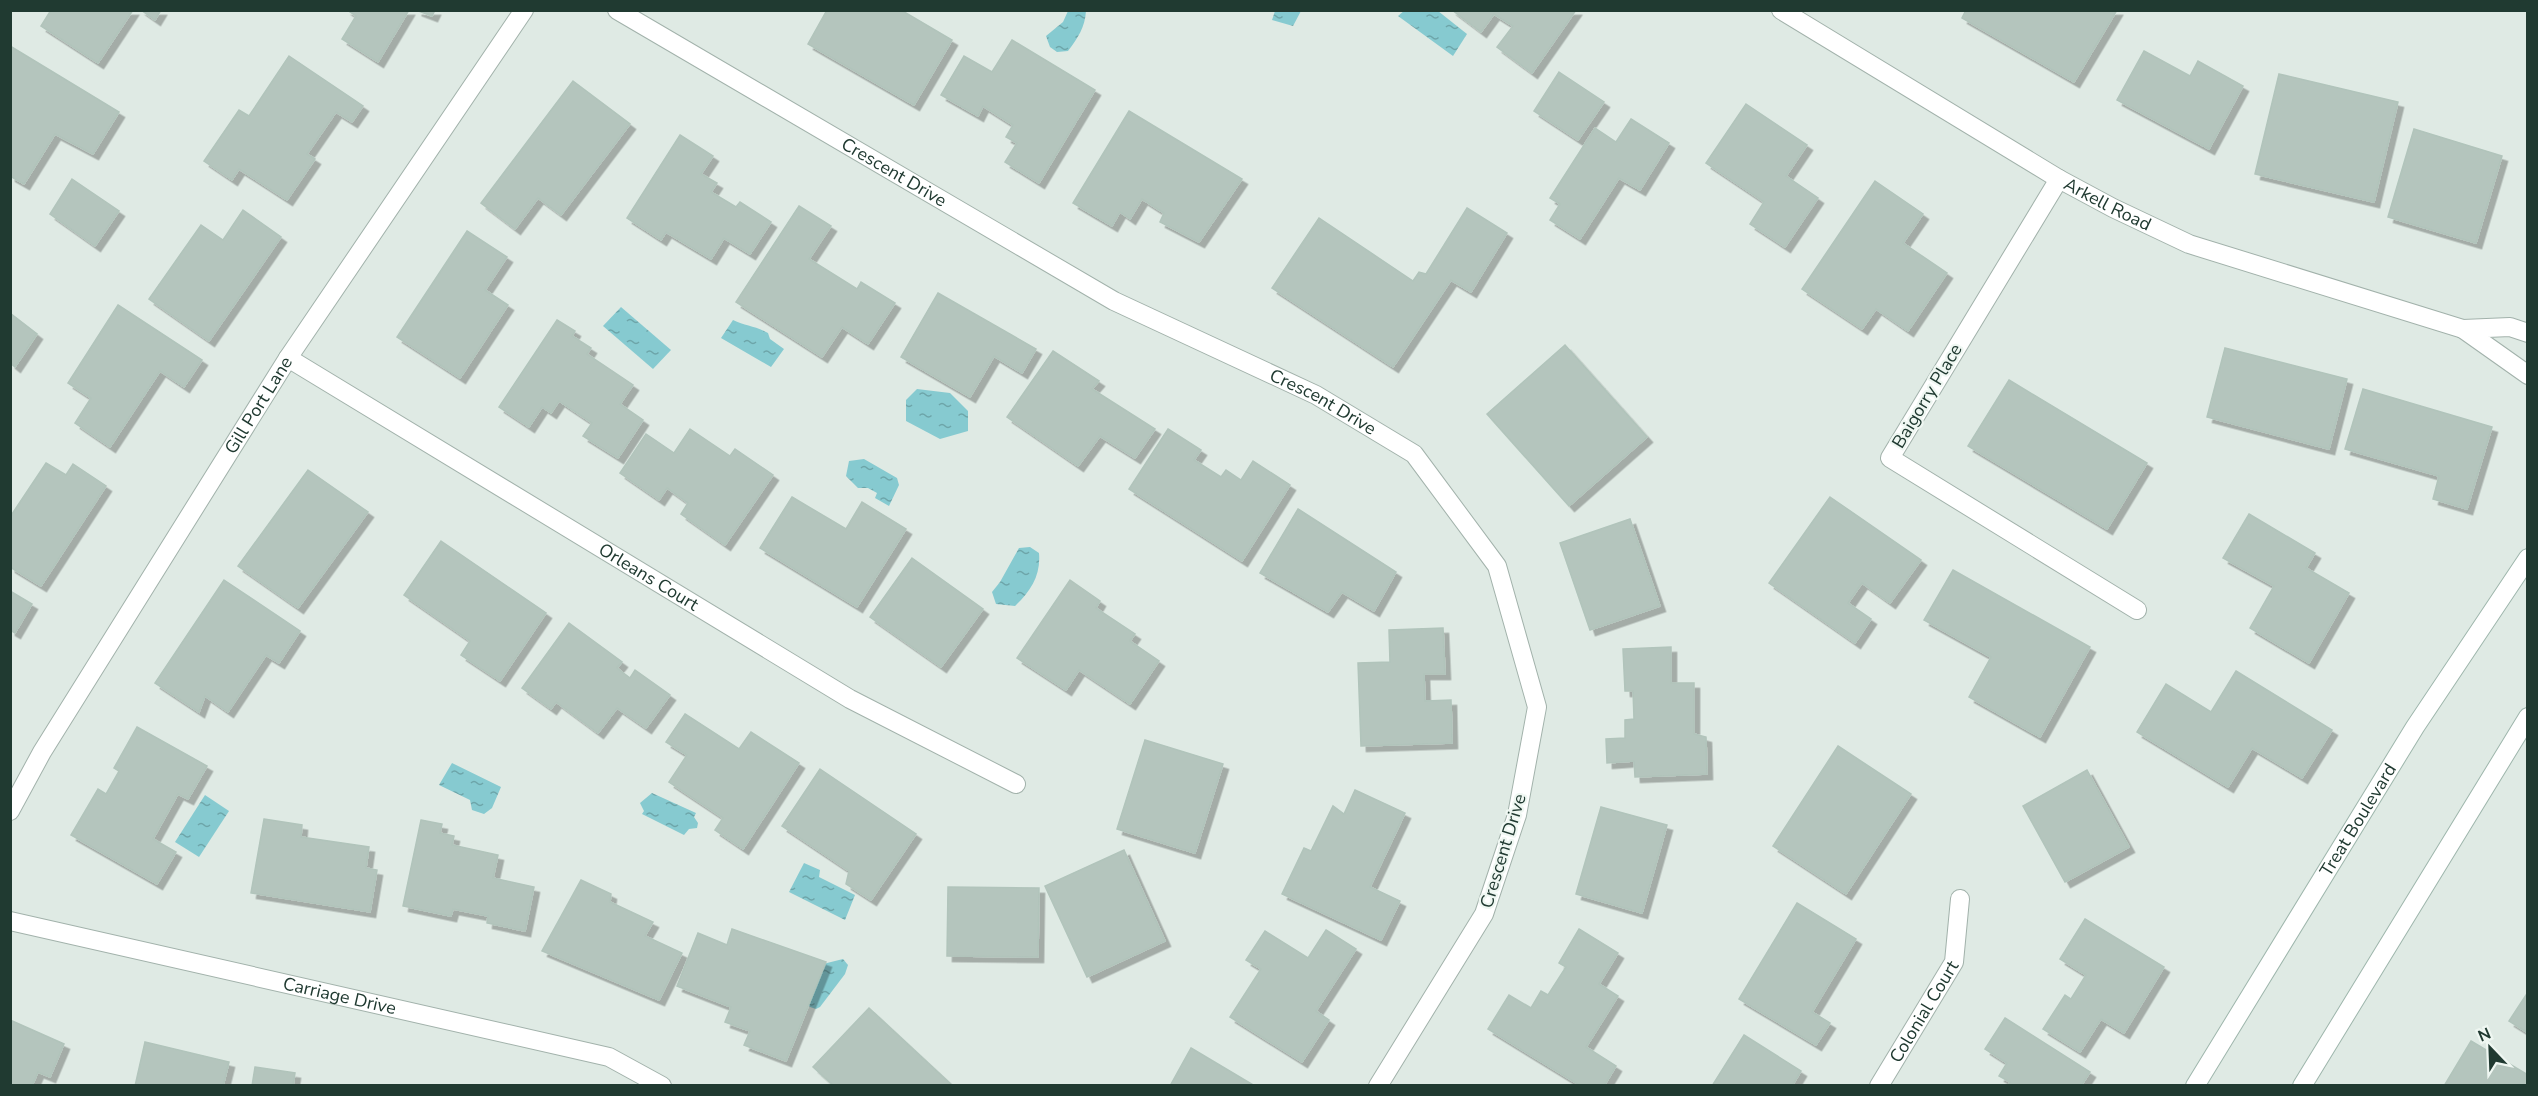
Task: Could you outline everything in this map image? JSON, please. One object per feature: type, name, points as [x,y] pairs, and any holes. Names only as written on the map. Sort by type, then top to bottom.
[{"type":"street","name":"Gill Port Lane","points":[[10,811],[42,752],[288,357],[524,10]]},
{"type":"street","name":"Crescent Drive","points":[[617,10],[1114,301],[1316,396],[1414,454],[1497,566],[1537,707],[1517,815],[1485,914],[1378,1086]]},
{"type":"street","name":"Arkell Road","points":[[1781,10],[2059,179],[2113,208],[2189,244],[2463,329],[2528,375]]},
{"type":"street","name":"Baigorry Place","points":[[2059,179],[1890,458],[2137,610]]},
{"type":"street","name":"Arkell Road","points":[[2463,329],[2510,327],[2528,333]]},
{"type":"street","name":"Orleans Court","points":[[288,357],[850,699],[1016,784]]},
{"type":"street","name":"Treat Boulevard","points":[[2195,1086],[2415,727],[2528,558]]},
{"type":"street","points":[[2302,1086],[2528,717]]},
{"type":"street","name":"Colonial Court","points":[[1880,1086],[1954,962],[1960,899]]},
{"type":"street","name":"Carriage Drive","points":[[10,921],[609,1057],[662,1086]]},
{"type":"water","points":[[1275,10],[1301,11],[1293,26],[1272,20]]},
{"type":"water","points":[[1405,10],[1438,11],[1467,34],[1453,56],[1398,16]]},
{"type":"water","points":[[1068,11],[1086,11],[1083,27],[1068,51],[1057,52],[1050,47],[1046,36],[1063,22]]},
{"type":"water","points":[[621,307],[671,350],[653,369],[603,326]]},
{"type":"water","points":[[733,320],[768,333],[770,339],[784,349],[771,367],[721,338]]},
{"type":"water","points":[[917,389],[950,393],[968,411],[968,431],[940,439],[906,421],[906,400]]},
{"type":"water","points":[[864,459],[897,478],[899,485],[889,506],[875,498],[877,493],[868,488],[858,488],[846,476],[849,461]]},
{"type":"water","points":[[1030,547],[1039,553],[1034,582],[1015,606],[996,604],[992,592],[1019,548]]},
{"type":"water","points":[[452,763],[501,787],[492,808],[484,814],[472,810],[470,800],[439,785]]},
{"type":"water","points":[[652,793],[696,813],[694,817],[698,823],[697,828],[689,829],[684,835],[642,814],[644,811],[640,803]]},
{"type":"water","points":[[205,795],[229,811],[199,857],[175,842]]},
{"type":"water","points":[[804,863],[820,870],[819,877],[855,895],[845,920],[789,892]]},
{"type":"water","points":[[843,959],[848,965],[845,974],[820,1007],[816,1009],[810,1007],[804,998],[823,964]]},
{"type":"building","points":[[51,10],[133,10],[98,63],[41,26]]},
{"type":"building","points":[[141,10],[161,10],[155,20]]},
{"type":"building","points":[[347,10],[409,10],[378,62],[342,39],[356,16]]},
{"type":"building","points":[[416,10],[435,10],[432,16]]},
{"type":"building","points":[[827,10],[901,10],[952,40],[914,105],[808,44]]},
{"type":"building","points":[[1452,10],[1576,10],[1532,73],[1497,47],[1513,26],[1494,14],[1481,32]]},
{"type":"building","points":[[1966,10],[2117,10],[2074,82],[1962,18]]},
{"type":"building","points":[[1012,40],[1095,90],[1039,183],[1005,162],[1017,143],[1006,137],[1013,125],[983,106],[978,116],[941,95],[964,56],[992,72]]},
{"type":"building","points":[[10,46],[119,112],[93,154],[55,134],[24,184],[10,176]]},
{"type":"building","points":[[2144,51],[2190,76],[2198,61],[2243,86],[2209,149],[2117,100]]},
{"type":"building","points":[[289,56],[363,106],[352,122],[336,112],[307,154],[315,159],[287,200],[239,169],[232,180],[204,161],[239,110],[249,116]]},
{"type":"building","points":[[1559,72],[1604,102],[1578,140],[1534,111]]},
{"type":"building","points":[[2279,74],[2398,102],[2374,202],[2255,174]]},
{"type":"building","points":[[573,81],[630,124],[561,215],[538,198],[515,229],[481,203]]},
{"type":"building","points":[[1746,104],[1807,145],[1786,176],[1818,198],[1785,247],[1750,224],[1764,202],[1706,163]]},
{"type":"building","points":[[1129,111],[1242,179],[1199,242],[1160,222],[1164,213],[1142,199],[1130,219],[1120,212],[1112,226],[1073,203]]},
{"type":"building","points":[[1631,119],[1669,143],[1640,190],[1619,178],[1580,239],[1550,220],[1560,204],[1550,198],[1595,128],[1616,142]]},
{"type":"building","points":[[2414,129],[2502,156],[2476,243],[2388,217]]},
{"type":"building","points":[[680,135],[713,156],[701,174],[717,183],[711,192],[736,207],[740,202],[771,222],[750,254],[724,238],[711,259],[666,232],[661,240],[627,218]]},
{"type":"building","points":[[72,179],[119,211],[95,246],[50,214]]},
{"type":"building","points":[[1875,181],[1923,214],[1903,243],[1947,273],[1908,331],[1876,309],[1862,329],[1802,289]]},
{"type":"building","points":[[799,206],[831,226],[809,259],[857,289],[861,282],[895,303],[868,344],[842,327],[822,357],[736,302]]},
{"type":"building","points":[[1467,208],[1507,233],[1471,292],[1451,280],[1393,367],[1272,288],[1319,218],[1413,281],[1419,272],[1426,274]]},
{"type":"building","points":[[243,210],[281,237],[209,341],[149,299],[201,225],[223,240]]},
{"type":"building","points":[[467,231],[507,257],[485,290],[508,305],[460,378],[397,337]]},
{"type":"building","points":[[938,293],[1036,349],[1022,373],[994,356],[970,397],[901,357]]},
{"type":"building","points":[[118,305],[202,360],[184,387],[160,371],[110,447],[75,423],[91,398],[68,383]]},
{"type":"building","points":[[10,313],[37,334],[15,367],[10,363]]},
{"type":"building","points":[[557,320],[575,331],[572,336],[591,348],[587,354],[633,385],[620,404],[643,420],[618,458],[583,436],[592,423],[559,401],[551,413],[542,407],[529,427],[499,407]]},
{"type":"building","points":[[1565,345],[1647,437],[1569,506],[1487,414]]},
{"type":"building","points":[[2225,348],[2347,379],[2329,449],[2207,417]]},
{"type":"building","points":[[1053,351],[1099,381],[1092,389],[1155,429],[1135,458],[1100,436],[1078,466],[1007,417]]},
{"type":"building","points":[[2009,380],[2147,463],[2107,529],[1968,446]]},
{"type":"building","points":[[2363,389],[2492,427],[2467,509],[2433,499],[2439,476],[2345,449]]},
{"type":"building","points":[[690,429],[730,456],[735,449],[773,475],[725,545],[681,514],[688,503],[667,488],[659,500],[620,473],[646,434],[674,453]]},
{"type":"building","points":[[1168,429],[1201,450],[1194,460],[1221,477],[1226,470],[1241,480],[1253,461],[1290,485],[1242,561],[1129,489]]},
{"type":"building","points":[[46,463],[66,475],[73,464],[106,486],[41,586],[10,567],[10,517]]},
{"type":"building","points":[[308,470],[368,512],[298,608],[238,566]]},
{"type":"building","points":[[792,497],[846,529],[862,502],[906,529],[857,607],[760,548]]},
{"type":"building","points":[[1830,497],[1921,560],[1890,603],[1862,583],[1848,603],[1871,619],[1855,643],[1769,583]]},
{"type":"building","points":[[1298,509],[1396,572],[1374,611],[1342,592],[1328,612],[1260,573]]},
{"type":"building","points":[[2249,514],[2315,553],[2306,568],[2349,593],[2309,663],[2250,628],[2274,586],[2223,558]]},
{"type":"building","points":[[1630,519],[1660,606],[1590,630],[1560,543]]},
{"type":"building","points":[[441,541],[546,613],[500,681],[461,655],[470,641],[404,595]]},
{"type":"building","points":[[912,558],[983,609],[941,667],[870,617]]},
{"type":"building","points":[[1953,570],[2090,647],[2040,737],[1969,697],[1991,657],[1924,620]]},
{"type":"building","points":[[224,580],[300,631],[279,663],[266,655],[228,712],[205,696],[199,712],[155,683]]},
{"type":"building","points":[[1070,580],[1100,601],[1096,608],[1135,634],[1130,641],[1159,661],[1130,704],[1079,670],[1066,690],[1017,658]]},
{"type":"building","points":[[10,591],[32,604],[15,633],[10,630]]},
{"type":"building","points":[[569,623],[622,662],[617,668],[630,678],[635,670],[670,695],[646,728],[617,708],[598,733],[556,702],[551,709],[522,688]]},
{"type":"building","points":[[1443,628],[1445,674],[1424,674],[1425,701],[1451,700],[1452,743],[1361,746],[1358,663],[1390,662],[1389,630]]},
{"type":"building","points":[[1671,647],[1671,683],[1694,683],[1694,734],[1706,737],[1707,774],[1635,777],[1634,761],[1607,763],[1606,739],[1625,738],[1625,720],[1634,719],[1633,691],[1625,691],[1623,649]]},
{"type":"building","points":[[2236,671],[2332,730],[2302,778],[2252,748],[2228,787],[2137,732],[2166,684],[2211,712]]},
{"type":"building","points":[[685,714],[739,749],[751,732],[799,763],[743,849],[715,830],[723,818],[669,782],[687,755],[666,742]]},
{"type":"building","points":[[137,727],[207,766],[188,799],[178,794],[153,839],[176,852],[157,884],[71,835],[98,789],[106,794],[119,771],[114,768]]},
{"type":"building","points":[[1145,740],[1223,764],[1195,853],[1117,829]]},
{"type":"building","points":[[1838,746],[1911,794],[1846,894],[1773,846]]},
{"type":"building","points":[[820,769],[916,834],[871,900],[846,884],[849,871],[782,826]]},
{"type":"building","points":[[2087,770],[2129,847],[2065,882],[2023,806]]},
{"type":"building","points":[[1355,790],[1405,813],[1370,887],[1400,901],[1381,940],[1282,894],[1304,848],[1311,851],[1333,806],[1344,814]]},
{"type":"building","points":[[1601,807],[1667,825],[1642,913],[1576,894]]},
{"type":"building","points":[[264,819],[302,825],[301,837],[369,847],[366,868],[377,870],[370,912],[251,893]]},
{"type":"building","points":[[421,820],[442,824],[440,833],[454,836],[452,845],[498,855],[493,878],[534,887],[525,931],[487,923],[488,916],[453,909],[451,916],[403,906]]},
{"type":"building","points":[[1124,850],[1165,941],[1087,977],[1045,886]]},
{"type":"building","points":[[581,880],[611,894],[610,902],[653,922],[645,936],[682,953],[659,1000],[542,951]]},
{"type":"building","points":[[948,887],[1039,888],[1038,957],[947,956]]},
{"type":"building","points":[[1797,903],[1856,939],[1812,1012],[1830,1023],[1816,1045],[1739,999]]},
{"type":"building","points":[[2085,919],[2164,967],[2124,1033],[2101,1019],[2080,1052],[2043,1029],[2065,995],[2071,999],[2086,975],[2060,959]]},
{"type":"building","points":[[732,929],[826,962],[786,1061],[744,1045],[750,1031],[725,1022],[731,1007],[677,986],[698,933],[727,945]]},
{"type":"building","points":[[1579,929],[1618,953],[1599,984],[1618,996],[1586,1047],[1616,1066],[1604,1086],[1581,1086],[1488,1029],[1509,995],[1531,1008],[1541,991],[1548,995],[1566,967],[1559,963]]},
{"type":"building","points":[[1326,930],[1356,949],[1316,1011],[1329,1020],[1302,1062],[1230,1017],[1261,969],[1246,960],[1265,931],[1308,958]]},
{"type":"building","points":[[2528,992],[2528,1033],[2509,1021]]},
{"type":"building","points":[[869,1008],[953,1086],[834,1086],[813,1067]]},
{"type":"building","points":[[2005,1018],[2090,1072],[2081,1086],[2008,1086],[2010,1082],[1999,1076],[2007,1063],[1985,1049]]},
{"type":"building","points":[[10,1020],[64,1044],[50,1077],[38,1072],[32,1086],[10,1086]]},
{"type":"building","points":[[1744,1035],[1801,1071],[1792,1086],[1712,1086]]},
{"type":"building","points":[[2471,1041],[2528,1075],[2528,1086],[2444,1086]]},
{"type":"building","points":[[145,1042],[229,1062],[223,1086],[135,1086]]},
{"type":"building","points":[[1191,1048],[1255,1086],[1170,1086]]},
{"type":"building","points":[[255,1067],[295,1073],[293,1086],[252,1086]]}]
